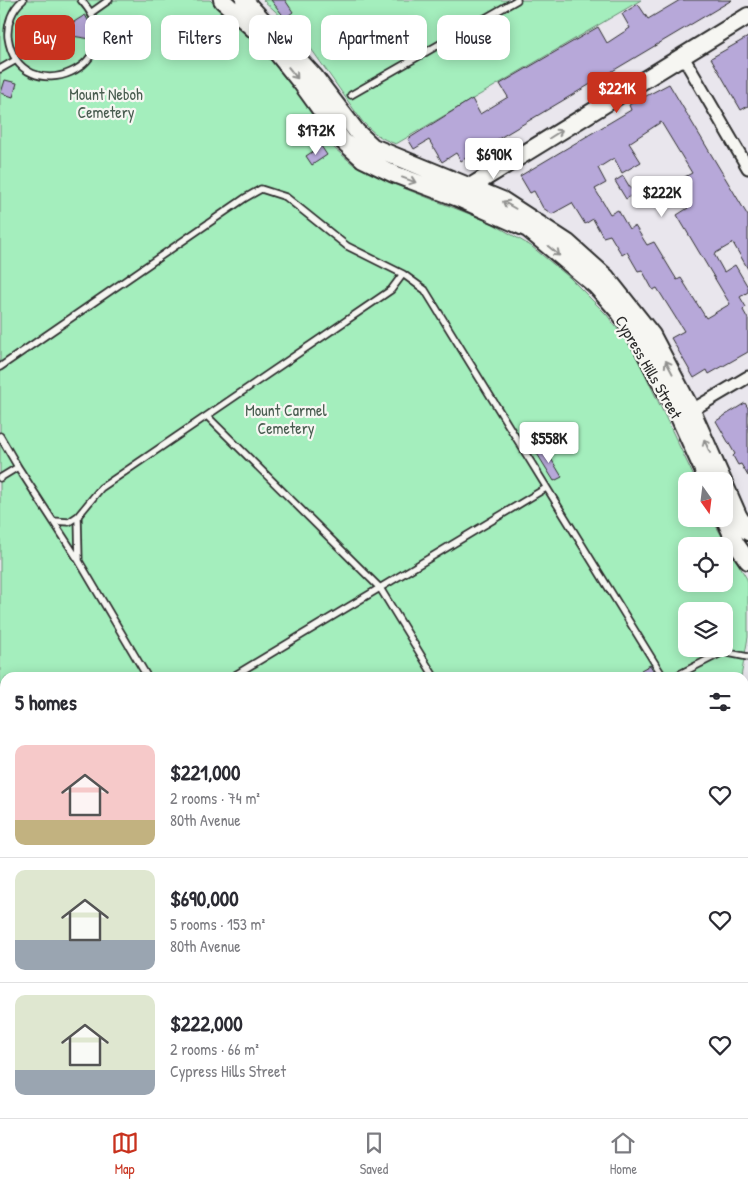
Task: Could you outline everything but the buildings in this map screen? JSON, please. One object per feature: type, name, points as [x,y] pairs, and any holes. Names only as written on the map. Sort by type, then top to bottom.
[{"type":"street","name":"Cypress Hills Street","points":[[222,0],[245,4],[315,77],[357,132],[373,147],[502,200],[568,242],[606,277],[652,335],[685,414],[705,472]]},
{"type":"street","name":"Cypress Hills Street","points":[[245,4],[269,43],[302,84],[343,141],[363,159],[394,174],[458,198],[528,229],[595,285],[620,313],[685,414],[717,472]]},
{"type":"street","points":[[470,187],[748,16]]},
{"type":"street","points":[[682,56],[748,168]]},
{"type":"street","points":[[685,414],[748,377]]},
{"type":"street","name":"Cypress Hills Street","points":[[733,502],[746,527]]},
{"type":"street","points":[[729,528],[736,544],[748,560]]},
{"type":"lane","points":[[15,58],[10,46],[8,32],[10,17],[18,4],[23,0]]},
{"type":"lane","points":[[0,69],[16,60],[26,69],[39,76],[52,78],[66,75],[79,69],[91,55],[97,37],[96,24],[92,12],[82,0]]},
{"type":"lane","points":[[92,12],[109,0]]},
{"type":"lane","points":[[351,95],[517,0]]},
{"type":"lane","points":[[0,367],[245,198],[261,190],[286,197],[347,246],[403,274],[425,290],[660,672]]},
{"type":"lane","points":[[53,520],[69,522],[78,516],[101,488],[391,290],[403,274]]},
{"type":"lane","points":[[207,416],[380,588],[431,672]]},
{"type":"lane","points":[[0,436],[18,468],[79,561],[144,672]]},
{"type":"lane","points":[[0,478],[18,468]]},
{"type":"lane","points":[[240,672],[546,488]]},
{"type":"lane","points":[[78,516],[79,561]]},
{"type":"lane","points":[[684,672],[723,652],[748,657]]},
{"type":"green space","name":"Mount Carmel Cemetery","points":[[0,0],[210,0],[227,15],[161,15],[161,60],[239,60],[239,26],[249,35],[249,60],[272,60],[300,95],[334,148],[354,165],[388,182],[490,222],[531,246],[569,277],[607,315],[634,351],[692,472],[678,472],[678,528],[717,528],[722,537],[678,537],[678,592],[733,592],[733,555],[748,583],[748,637],[742,672],[0,672]]},
{"type":"green space","points":[[263,0],[641,0],[396,144],[369,129],[311,49],[311,15],[280,15]]},
{"type":"park label","name":"Mount Neboh Cemetery","points":[[106,103]]}]
